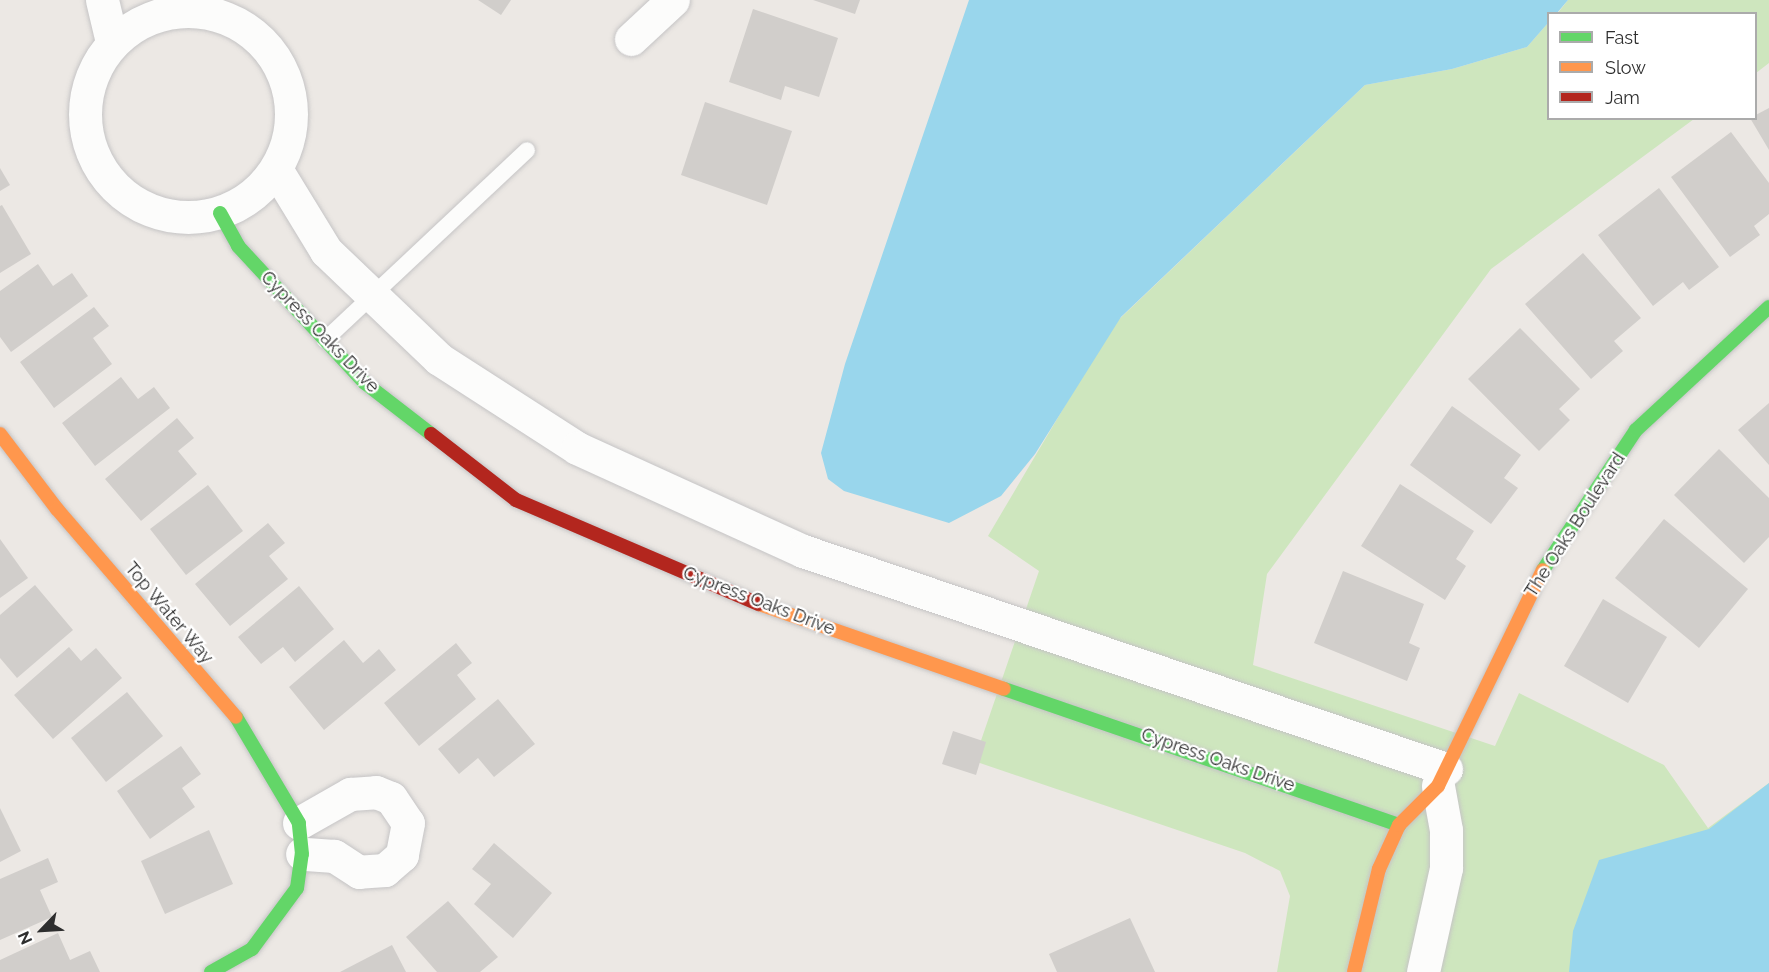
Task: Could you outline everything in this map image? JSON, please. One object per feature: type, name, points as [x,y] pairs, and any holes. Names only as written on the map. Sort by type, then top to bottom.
[{"type":"street","points":[[102,0],[112,42]]},
{"type":"street","points":[[631,39],[674,0]]},
{"type":"street","points":[[183,5],[217,14],[246,28],[269,50],[285,77],[291,108],[290,129],[276,169],[252,196],[220,213],[186,219],[153,212],[123,195],[100,169],[87,138],[84,104],[93,71],[112,42],[134,25],[183,5]]},
{"type":"street","points":[[276,169],[326,251],[439,359],[577,448],[803,551],[1442,777],[1446,868],[1423,972]]},
{"type":"street","name":"Cypress Oaks Drive","points":[[220,213],[238,246],[365,383],[516,500],[750,601],[1399,825]]},
{"type":"street","name":"The Oaks Boulevard","points":[[1354,972],[1379,869],[1399,825],[1442,777],[1534,583],[1636,430],[1769,307]]},
{"type":"street","name":"Top Water Way","points":[[0,434],[57,508],[243,726],[301,838],[297,888],[281,912],[252,950],[211,972]]},
{"type":"lane","points":[[325,340],[527,150]]},
{"type":"green space","points":[[1568,0],[1769,0],[1769,63],[1757,72],[1757,12],[1559,12]]},
{"type":"green space","points":[[1547,24],[1547,120],[1693,120],[1491,269],[1267,574],[1253,665],[1495,746],[1519,693],[1664,765],[1708,828],[1769,783],[1769,972],[1277,972],[1290,896],[1280,871],[1245,853],[974,761],[1039,571],[988,536],[1112,326],[1365,85],[1452,69],[1527,47]]},
{"type":"water","points":[[969,0],[1568,0],[1558,12],[1547,12],[1547,24],[1527,47],[1452,69],[1365,85],[1121,317],[1035,454],[1001,496],[949,523],[844,491],[828,479],[821,453],[845,364]]},
{"type":"water","points":[[1769,783],[1769,972],[1569,972],[1573,931],[1599,860],[1709,829]]},
{"type":"building","points":[[478,0],[511,0],[501,15]]},
{"type":"building","points":[[813,0],[860,0],[855,14]]},
{"type":"building","points":[[753,9],[838,38],[819,97],[785,86],[781,100],[729,82]]},
{"type":"building","points":[[705,102],[792,131],[767,205],[681,175]]},
{"type":"building","points":[[1769,108],[1769,150],[1751,120],[1757,120],[1757,114]]},
{"type":"building","points":[[1731,132],[1769,183],[1769,214],[1754,226],[1760,235],[1730,257],[1671,177]]},
{"type":"building","points":[[0,168],[10,185],[0,191]]},
{"type":"building","points":[[1659,188],[1719,267],[1689,290],[1683,282],[1653,306],[1598,235]]},
{"type":"building","points":[[2,205],[31,254],[0,273],[0,206]]},
{"type":"building","points":[[1583,253],[1641,318],[1614,341],[1623,351],[1591,379],[1525,304]]},
{"type":"building","points":[[38,264],[53,286],[72,273],[88,296],[11,352],[0,337],[0,291]]},
{"type":"building","points":[[94,307],[109,326],[93,338],[112,364],[54,408],[20,362]]},
{"type":"building","points":[[1520,328],[1580,389],[1559,409],[1570,420],[1539,451],[1468,379]]},
{"type":"building","points":[[121,377],[138,399],[154,387],[170,408],[95,466],[62,423]]},
{"type":"building","points":[[1769,403],[1769,465],[1738,430]]},
{"type":"building","points":[[1452,406],[1521,455],[1504,478],[1518,488],[1491,524],[1410,465]]},
{"type":"building","points":[[177,418],[194,438],[178,451],[197,474],[141,521],[105,479]]},
{"type":"building","points":[[1719,449],[1769,498],[1769,537],[1744,563],[1674,495]]},
{"type":"building","points":[[1400,484],[1474,531],[1456,559],[1466,566],[1445,600],[1361,546]]},
{"type":"building","points":[[208,485],[243,531],[186,575],[150,529]]},
{"type":"building","points":[[1664,519],[1748,589],[1699,648],[1615,578]]},
{"type":"building","points":[[268,523],[285,543],[269,556],[288,579],[230,626],[195,584]]},
{"type":"building","points":[[0,539],[28,578],[0,598]]},
{"type":"building","points":[[1343,571],[1424,604],[1409,643],[1420,648],[1407,681],[1314,643]]},
{"type":"building","points":[[35,585],[73,630],[17,678],[0,658],[0,615]]},
{"type":"building","points":[[299,586],[334,629],[295,662],[283,647],[261,664],[238,637]]},
{"type":"building","points":[[1603,599],[1667,637],[1628,703],[1564,666]]},
{"type":"building","points":[[344,640],[363,663],[379,649],[396,670],[324,730],[289,687]]},
{"type":"building","points":[[456,643],[472,663],[457,675],[476,699],[419,746],[384,703]]},
{"type":"building","points":[[69,647],[81,661],[96,648],[122,678],[53,739],[14,695]]},
{"type":"building","points":[[127,692],[163,736],[106,782],[71,738]]},
{"type":"building","points":[[498,699],[535,744],[494,777],[478,758],[459,774],[438,749]]},
{"type":"building","points":[[953,731],[986,742],[976,775],[942,764]]},
{"type":"building","points":[[181,746],[201,774],[182,788],[195,807],[150,839],[117,791]]},
{"type":"building","points":[[0,808],[21,851],[0,862]]},
{"type":"building","points":[[209,830],[233,884],[165,914],[141,861]]},
{"type":"building","points":[[494,843],[552,893],[513,938],[474,904],[491,884],[472,869]]},
{"type":"building","points":[[48,858],[58,882],[40,890],[52,917],[0,940],[0,879]]},
{"type":"building","points":[[448,901],[498,957],[480,972],[437,972],[406,937]]},
{"type":"building","points":[[1130,918],[1155,972],[1057,972],[1049,954]]},
{"type":"building","points":[[58,933],[70,960],[90,951],[100,972],[0,972],[0,960]]},
{"type":"building","points":[[392,945],[406,972],[340,972]]},
{"type":"traffic: fast","points":[[220,213],[238,246],[365,383],[431,434]]},
{"type":"traffic: fast","points":[[1543,570],[1636,430],[1769,307]]},
{"type":"traffic: fast","points":[[1004,689],[1399,825]]},
{"type":"traffic: fast","points":[[211,972],[252,949],[297,888],[302,854],[299,823],[236,717]]},
{"type":"traffic: slow","points":[[0,434],[57,509],[236,717]]},
{"type":"traffic: slow","points":[[1354,972],[1379,869],[1399,825],[1438,786],[1543,570]]},
{"type":"traffic: slow","points":[[759,604],[1004,689]]},
{"type":"traffic: jam","points":[[431,434],[516,500],[759,604]]}]
